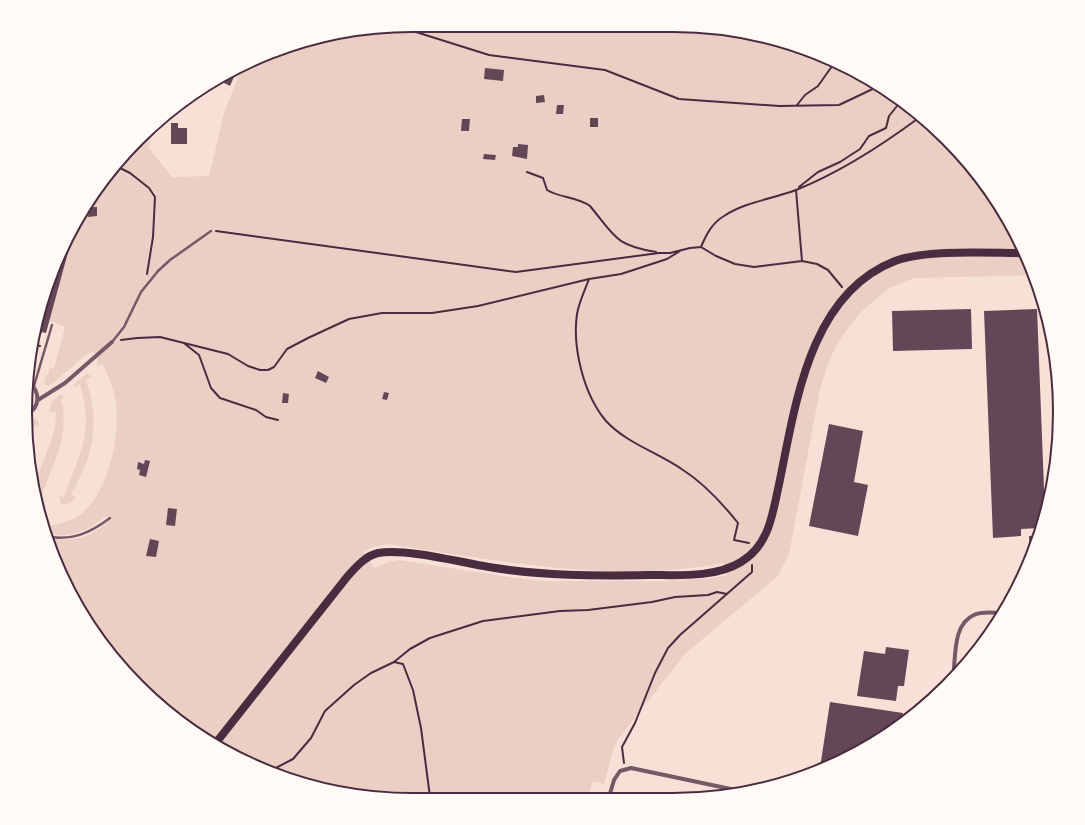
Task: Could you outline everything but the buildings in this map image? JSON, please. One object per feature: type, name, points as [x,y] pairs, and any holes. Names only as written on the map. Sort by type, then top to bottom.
[{"type":"main road","points":[[218,740],[346,577],[360,563],[376,553],[394,552],[499,569],[605,576],[707,573],[730,568],[749,556],[760,546],[769,528],[792,420],[808,361],[821,331],[848,294],[874,273],[895,262],[915,256],[1018,253]]},
{"type":"street","points":[[32,411],[34,410],[38,400],[65,383],[112,342]]},
{"type":"street","points":[[34,386],[38,400]]},
{"type":"street","points":[[954,668],[958,634],[964,623],[974,615],[996,613]]},
{"type":"street","points":[[610,793],[614,780],[620,771],[624,769],[642,769],[730,789]]},
{"type":"lane","points":[[112,342],[124,327],[133,307],[148,283],[170,260],[211,231]]},
{"type":"lane","points":[[34,386],[52,325]]},
{"type":"lane","points":[[53,537],[61,538],[81,535],[89,532],[110,518]]},
{"type":"path","points":[[416,32],[489,55],[605,70],[679,99],[779,106],[839,104],[872,89]]},
{"type":"path","points":[[797,105],[805,95],[818,86],[832,67]]},
{"type":"path","points":[[796,190],[818,172],[840,162],[860,149],[869,136],[886,128],[889,116],[897,106]]},
{"type":"path","points":[[701,247],[706,233],[722,216],[738,208],[796,190],[835,171],[883,144],[916,120]]},
{"type":"path","points":[[121,168],[130,173],[149,188],[155,197],[153,237],[146,277],[148,283]]},
{"type":"path","points":[[527,172],[542,178],[546,190],[555,196],[585,202],[590,206],[618,241],[641,250],[659,253]]},
{"type":"path","points":[[796,190],[802,261]]},
{"type":"path","points":[[211,231],[516,272],[659,253],[670,253],[701,247],[716,256],[735,264],[754,267],[802,261],[817,264],[828,270],[848,294]]},
{"type":"path","points":[[112,342],[137,338],[160,337],[228,354],[248,366],[260,370],[268,370],[274,368],[288,349],[349,319],[382,313],[432,313],[470,307],[589,279],[621,274],[667,259],[683,250]]},
{"type":"path","points":[[589,279],[577,314],[578,341],[585,383],[593,401],[607,421],[624,435],[683,470],[705,486],[738,523],[734,540],[746,541],[752,544],[749,556],[752,572],[680,635],[663,657],[636,723],[622,747],[624,769]]},
{"type":"path","points":[[184,343],[200,355],[211,388],[220,398],[256,410],[266,417],[278,420]]},
{"type":"path","points":[[38,345],[45,347]]},
{"type":"path","points":[[277,768],[293,760],[303,749],[325,711],[336,700],[371,673],[394,662],[410,649],[430,638],[483,621],[560,611],[588,610],[652,602],[675,597],[708,595],[717,592],[727,594]]},
{"type":"path","points":[[394,662],[403,664],[413,690],[421,728],[429,793]]},
{"type":"shaded area","points":[[412,32],[672,32],[722,35],[747,39],[795,52],[841,71],[884,96],[923,126],[942,143],[959,162],[989,201],[1014,244],[1027,275],[914,278],[889,288],[860,313],[835,348],[820,389],[789,554],[778,576],[685,654],[615,743],[604,784],[593,781],[589,793],[412,793],[363,790],[338,786],[290,773],[244,754],[201,729],[162,699],[143,682],[126,663],[96,624],[71,581],[54,539],[64,540],[81,538],[96,531],[110,520],[106,516],[85,530],[78,533],[63,535],[52,535],[49,526],[78,516],[88,507],[97,494],[105,479],[110,463],[114,445],[117,412],[113,390],[103,364],[97,366],[97,357],[93,352],[87,354],[53,383],[48,386],[44,384],[46,375],[48,375],[50,368],[54,369],[65,327],[49,320],[46,333],[42,332],[39,338],[52,290],[61,267],[71,244],[96,201],[126,162],[152,135],[148,147],[172,177],[209,176],[224,113],[239,73],[290,52],[338,39],[363,35]],"holes":[[[388,544],[556,568],[598,571],[682,569],[724,563],[727,575],[714,578],[663,581],[548,581],[509,577],[399,560],[388,562],[374,568],[364,552],[373,547]]]},
{"type":"shaded area","points":[[87,373],[92,377],[86,380],[93,410],[90,452],[79,480],[71,494],[76,498],[70,503],[61,505],[59,496],[64,497],[80,455],[85,430],[86,417],[80,385],[75,387],[73,385]]},
{"type":"shaded area","points":[[61,394],[64,397],[61,400],[64,426],[58,451],[42,497],[37,477],[55,428],[56,412],[50,412],[52,402]]},
{"type":"shaded area","points":[[35,418],[39,422],[39,427],[33,427],[32,419]]}]
